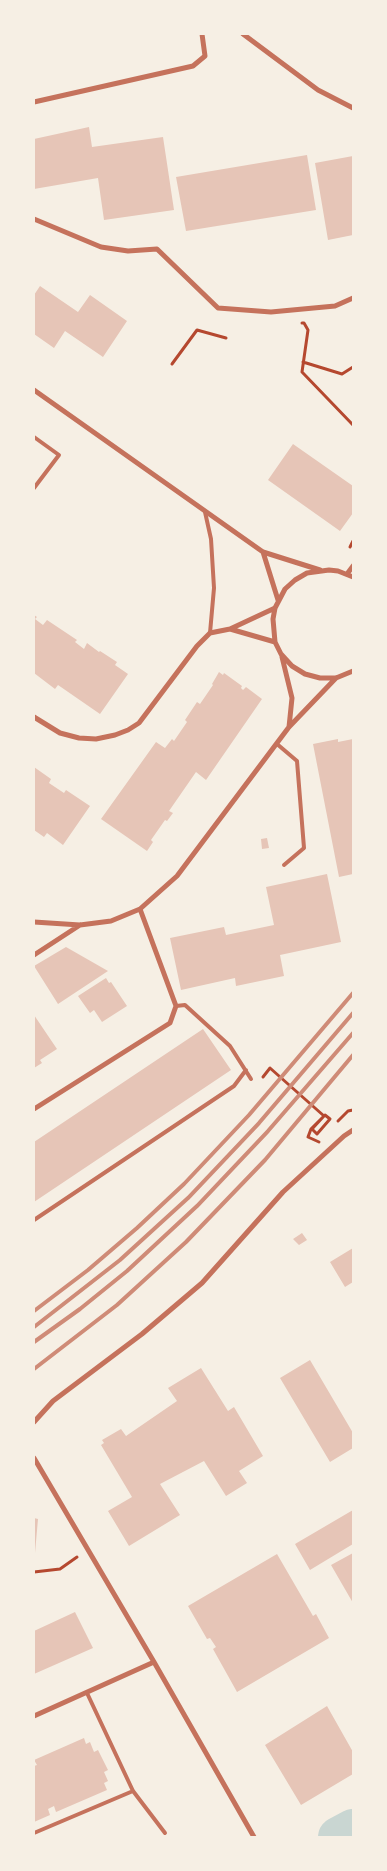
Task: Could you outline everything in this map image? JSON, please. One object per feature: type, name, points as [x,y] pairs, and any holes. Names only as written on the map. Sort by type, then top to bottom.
[{"type":"street","points":[[34,102],[192,66],[205,56],[202,34]]},
{"type":"street","points":[[243,34],[318,90],[353,108]]},
{"type":"street","points":[[34,219],[101,248],[128,251],[158,249],[218,308],[270,312],[335,306],[353,298]]},
{"type":"street","points":[[34,390],[263,552],[320,570]]},
{"type":"street","points":[[263,552],[278,600]]},
{"type":"street","points":[[347,574],[353,566]]},
{"type":"street","points":[[289,727],[292,698],[273,631],[275,608],[278,600],[285,589],[307,573],[329,570],[353,577]]},
{"type":"street","points":[[34,717],[60,733],[79,738],[96,739],[128,730],[139,723],[197,646],[210,633],[230,629],[275,608]]},
{"type":"street","points":[[230,629],[275,642]]},
{"type":"street","points":[[281,654],[292,666],[305,674],[320,678],[336,678],[353,671]]},
{"type":"street","points":[[34,922],[80,925],[110,921],[140,909],[177,876],[289,727],[336,678]]},
{"type":"street","points":[[34,1109],[170,1023],[176,1006],[140,909]]},
{"type":"street","points":[[34,955],[80,925]]},
{"type":"street","points":[[34,1422],[53,1401],[142,1334],[202,1284],[283,1192],[353,1130]]},
{"type":"street","points":[[34,1458],[254,1837]]},
{"type":"street","points":[[34,1716],[154,1662]]},
{"type":"lane","points":[[34,437],[59,455],[34,488]]},
{"type":"lane","points":[[206,512],[212,539],[214,588],[210,633]]},
{"type":"lane","points":[[277,744],[297,761],[304,848],[284,865]]},
{"type":"lane","points":[[176,1006],[185,1005],[230,1046],[251,1079]]},
{"type":"lane","points":[[34,1220],[234,1086],[246,1070]]},
{"type":"lane","points":[[87,1693],[133,1791],[165,1833]]},
{"type":"lane","points":[[34,1833],[133,1791]]},
{"type":"path","points":[[295,323],[304,323],[308,330],[302,372],[353,425]]},
{"type":"path","points":[[172,364],[197,330],[226,338]]},
{"type":"path","points":[[303,362],[342,374],[353,367]]},
{"type":"path","points":[[350,547],[353,541]]},
{"type":"path","points":[[270,1068],[324,1116],[312,1129],[317,1134],[330,1119],[325,1115],[311,1130],[308,1136],[318,1143],[324,1137]]},
{"type":"path","points":[[336,1124],[348,1111],[353,1110]]},
{"type":"path","points":[[34,1572],[60,1569],[87,1550]]},
{"type":"building","points":[[89,127],[92,147],[163,137],[174,210],[104,220],[98,178],[34,189],[34,139]]},
{"type":"building","points":[[307,155],[316,210],[186,231],[176,177]]},
{"type":"building","points":[[353,156],[353,235],[328,240],[315,163]]},
{"type":"building","points":[[40,286],[78,312],[90,295],[127,321],[103,357],[65,331],[54,348],[34,334],[34,295]]},
{"type":"building","points":[[293,444],[353,486],[353,513],[340,531],[268,480]]},
{"type":"building","points":[[34,615],[37,617],[35,619],[43,625],[47,620],[77,640],[75,642],[84,649],[87,643],[100,651],[117,662],[115,665],[128,674],[100,714],[58,685],[55,689],[34,673]]},
{"type":"building","points":[[219,672],[223,675],[224,673],[242,686],[243,690],[246,687],[262,699],[206,780],[196,772],[169,811],[173,813],[167,821],[165,820],[151,840],[153,842],[147,851],[101,819],[156,742],[165,748],[172,739],[174,741],[187,722],[185,720],[197,702],[200,704]]},
{"type":"building","points":[[338,739],[338,742],[353,739],[353,874],[339,877],[313,744]]},
{"type":"building","points":[[34,767],[51,779],[49,783],[64,793],[66,790],[90,806],[63,845],[47,833],[44,837],[34,830]]},
{"type":"building","points":[[267,838],[269,848],[262,849],[261,839]]},
{"type":"building","points":[[327,874],[341,942],[280,955],[284,976],[236,986],[235,978],[181,990],[170,938],[224,927],[226,935],[274,925],[266,887]]},
{"type":"building","points":[[66,947],[108,971],[58,1004],[34,966]]},
{"type":"building","points":[[106,978],[109,983],[111,982],[127,1006],[102,1022],[94,1010],[90,1013],[78,996]]},
{"type":"building","points":[[34,1015],[57,1049],[40,1060],[42,1063],[34,1068]]},
{"type":"building","points":[[203,1029],[231,1070],[34,1202],[34,1142]]},
{"type":"building","points":[[302,1233],[307,1240],[299,1245],[293,1239]]},
{"type":"building","points":[[353,1248],[353,1282],[345,1287],[330,1262]]},
{"type":"building","points":[[310,1360],[353,1433],[353,1448],[330,1462],[280,1378]]},
{"type":"building","points":[[201,1368],[228,1411],[234,1407],[263,1456],[239,1471],[247,1483],[226,1496],[204,1461],[160,1484],[180,1515],[129,1546],[108,1511],[132,1497],[101,1445],[104,1443],[102,1440],[121,1429],[126,1436],[177,1401],[168,1388]]},
{"type":"building","points":[[353,1510],[353,1544],[310,1570],[295,1544]]},
{"type":"building","points":[[34,1518],[38,1519],[35,1553],[34,1553]]},
{"type":"building","points":[[353,1553],[353,1603],[331,1565]]},
{"type":"building","points":[[277,1554],[313,1616],[316,1614],[329,1638],[237,1692],[213,1649],[216,1647],[210,1638],[207,1639],[188,1606]]},
{"type":"building","points":[[75,1612],[93,1648],[34,1674],[34,1631]]},
{"type":"building","points":[[327,1706],[353,1752],[353,1774],[301,1805],[265,1745]]},
{"type":"building","points":[[84,1738],[86,1744],[90,1742],[94,1752],[98,1750],[108,1770],[104,1772],[108,1781],[104,1783],[107,1790],[56,1812],[54,1806],[48,1809],[50,1815],[34,1822],[34,1766],[37,1765],[34,1760]]},
{"type":"waterway","points":[[338,1837],[353,1829]]},
{"type":"railway","points":[[34,1311],[88,1270],[184,1184],[249,1115],[353,993]]},
{"type":"railway","points":[[34,1327],[120,1260],[188,1198],[259,1123],[353,1013]]},
{"type":"railway","points":[[34,1342],[80,1309],[127,1271],[197,1206],[268,1131],[353,1033]]},
{"type":"railway","points":[[34,1369],[117,1305],[186,1242],[265,1160],[353,1055]]}]
